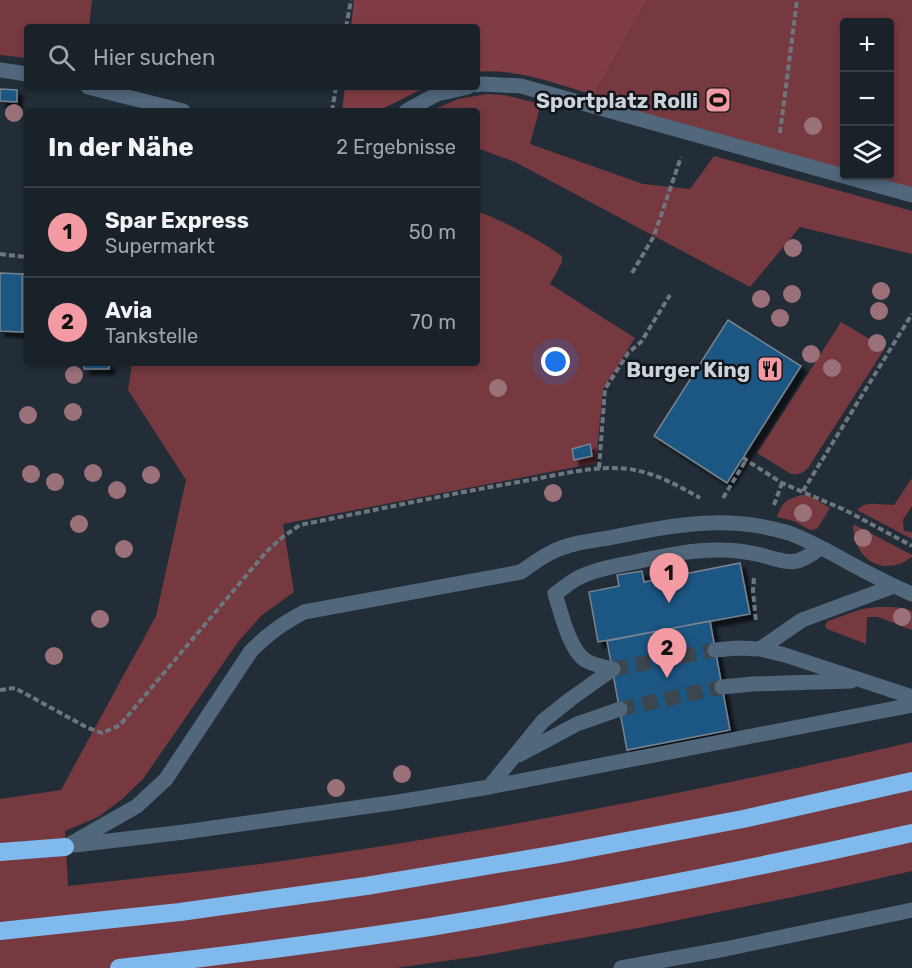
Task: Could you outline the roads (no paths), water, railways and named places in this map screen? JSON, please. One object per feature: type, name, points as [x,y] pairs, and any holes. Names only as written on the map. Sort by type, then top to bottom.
[{"type":"highway","points":[[0,931],[180,912],[366,886],[558,854],[743,819],[912,781]]},
{"type":"highway","points":[[118,968],[270,950],[525,911],[793,860],[912,833]]},
{"type":"highway","points":[[0,852],[65,847]]},
{"type":"street","points":[[0,70],[24,73]]},
{"type":"street","points":[[480,84],[521,86],[912,195]]},
{"type":"street","points":[[100,90],[171,108]]},
{"type":"street","points":[[411,108],[437,94],[455,90]]},
{"type":"street","points":[[65,847],[137,806],[166,779],[252,651],[282,624],[304,612],[521,572],[550,552],[569,545],[668,526],[721,522],[768,528],[807,540],[912,594]]},
{"type":"street","points":[[489,787],[543,721],[613,669],[585,660],[573,648],[555,594],[573,581],[597,570],[676,553],[735,550],[795,562],[820,548]]},
{"type":"street","points":[[760,649],[802,620],[894,586]]},
{"type":"street","points":[[715,650],[760,649],[785,655],[912,697]]},
{"type":"street","points":[[722,687],[864,680]]},
{"type":"street","points":[[65,847],[398,802],[489,787],[912,705]]},
{"type":"street","points":[[514,758],[577,724],[620,709]]},
{"type":"street","points":[[621,968],[912,910]]},
{"type":"tunnel","points":[[613,669],[715,650]]},
{"type":"tunnel","points":[[620,709],[722,687]]},
{"type":"place","name":"Sportplatz Rolli","points":[[718,100]]},
{"type":"place","name":"Burger King","points":[[770,369]]},
{"type":"place","name":"Spar Express","points":[[669,603]]},
{"type":"place","name":"Avia","points":[[667,678]]}]
